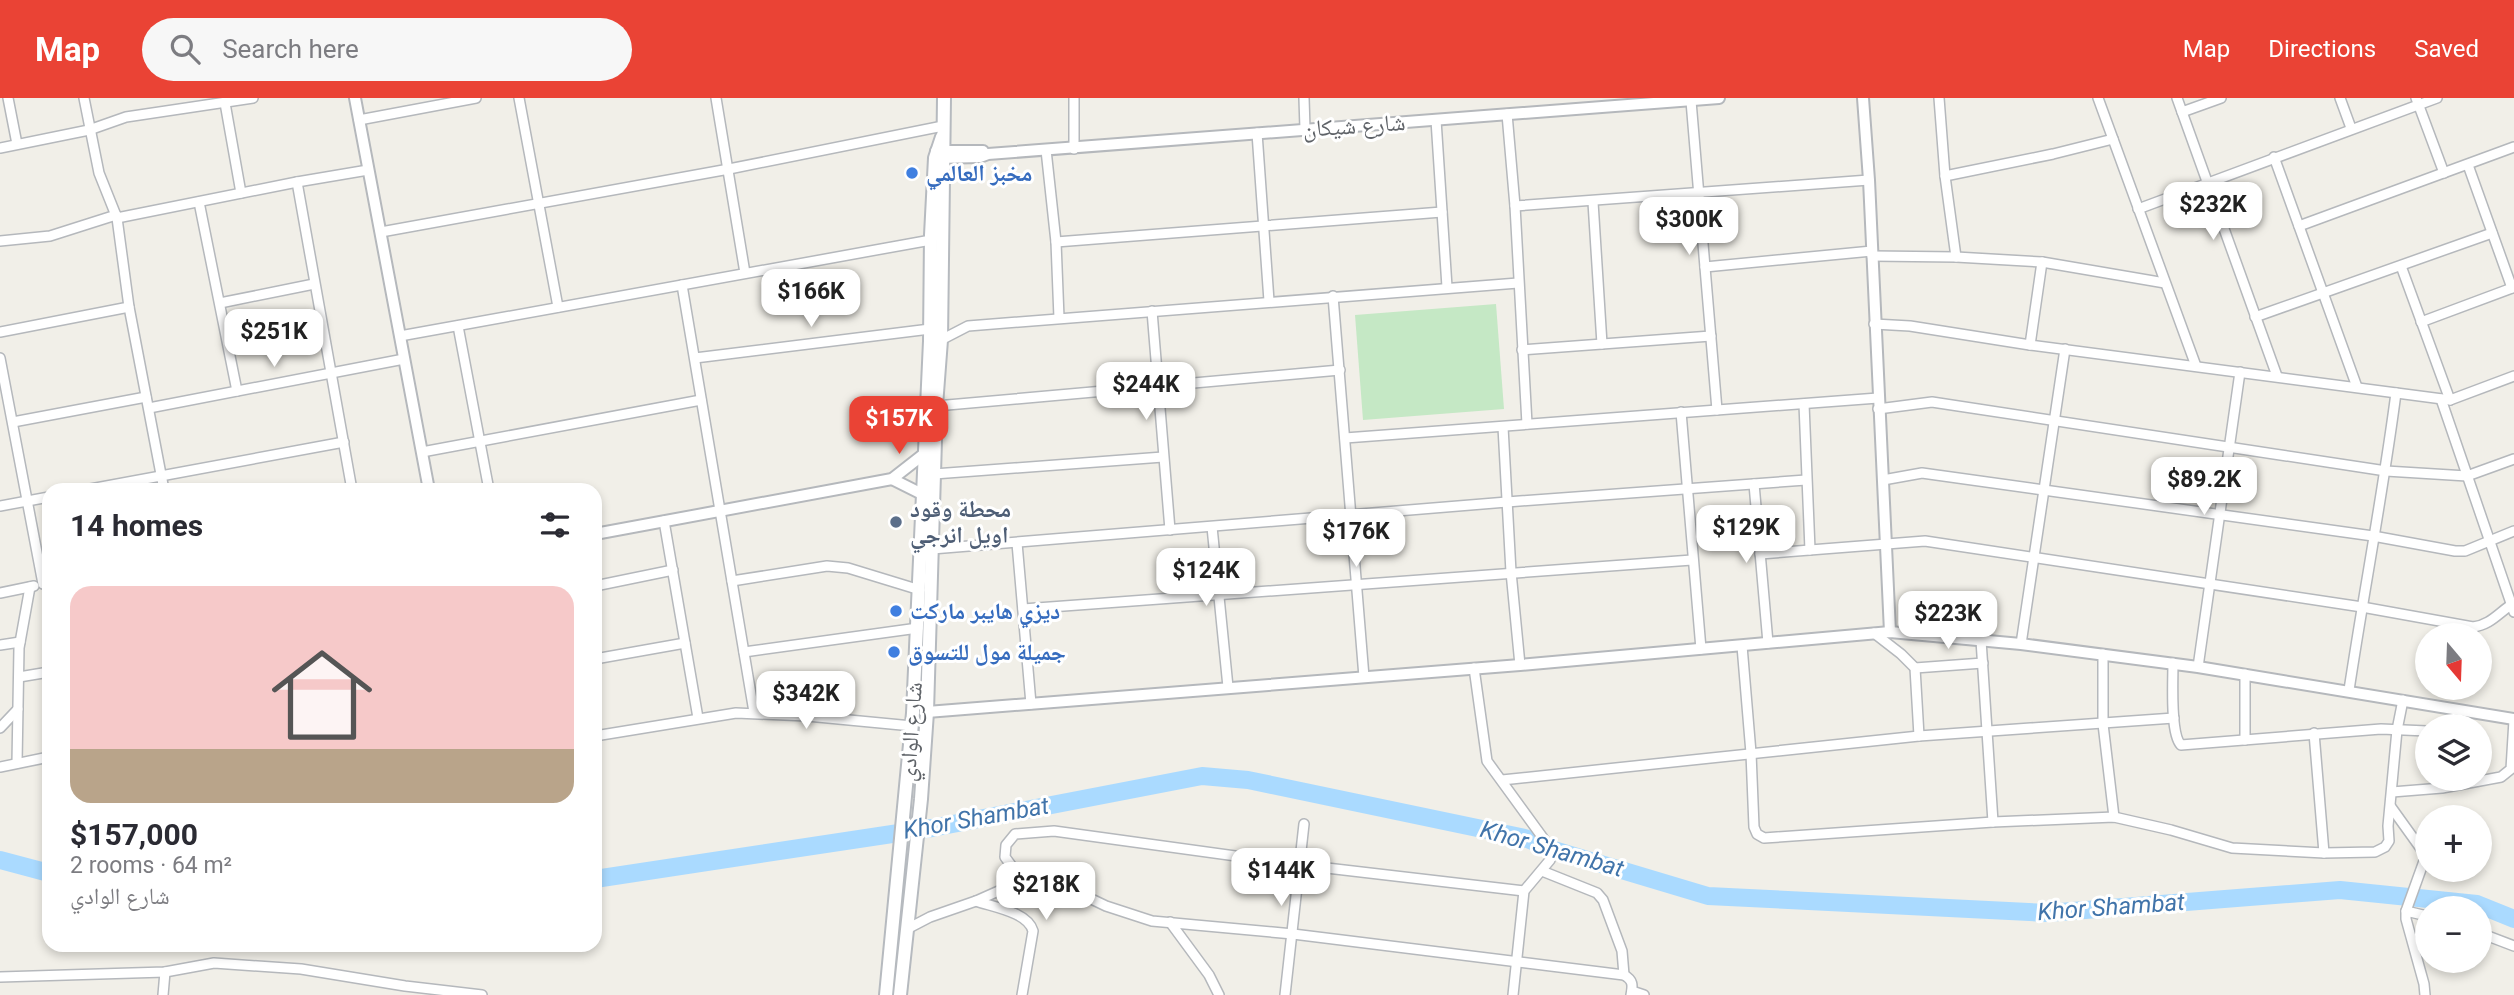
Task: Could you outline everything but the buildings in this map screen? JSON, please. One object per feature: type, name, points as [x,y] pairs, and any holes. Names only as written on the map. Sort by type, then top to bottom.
[{"type":"main road","name":"شارع الوادي","points":[[900,995],[921,799],[927,712],[936,405],[931,240],[944,98]]},
{"type":"main road","name":"شارع الوادي","points":[[886,995],[907,800],[912,726],[924,454],[934,337],[940,154]]},
{"type":"street","points":[[8,98],[17,144]]},
{"type":"street","points":[[84,98],[99,173],[116,217],[129,307],[163,483]]},
{"type":"street","points":[[0,148],[89,130],[125,117],[210,102],[225,103],[253,98]]},
{"type":"street","points":[[355,98],[428,483]]},
{"type":"street","points":[[359,120],[476,98]]},
{"type":"street","points":[[519,98],[558,307]]},
{"type":"street","points":[[716,98],[746,273]]},
{"type":"street","points":[[1073,98],[1074,149]]},
{"type":"street","points":[[1304,98],[1306,129]]},
{"type":"street","name":"شارع شيكان","points":[[940,154],[980,150],[988,154],[1074,149],[1507,114],[1590,103],[1719,98]]},
{"type":"street","points":[[1863,98],[1890,632]]},
{"type":"street","points":[[1939,98],[1945,176],[1956,257]]},
{"type":"street","points":[[2098,98],[2196,366]]},
{"type":"street","points":[[2177,98],[2277,376]]},
{"type":"street","points":[[2182,113],[2221,98]]},
{"type":"street","points":[[2340,98],[2351,128]]},
{"type":"street","points":[[2138,209],[2418,101],[2437,98]]},
{"type":"street","points":[[1691,101],[1717,410]]},
{"type":"street","points":[[2418,101],[2444,173]]},
{"type":"street","points":[[225,103],[242,193]]},
{"type":"street","points":[[1507,114],[1527,424]]},
{"type":"street","points":[[1436,120],[1447,287]]},
{"type":"street","points":[[381,232],[943,130]]},
{"type":"street","points":[[1257,133],[1269,301]]},
{"type":"street","points":[[1945,176],[2113,139]]},
{"type":"street","points":[[2299,226],[2514,147]]},
{"type":"street","points":[[1046,150],[1056,242],[1059,318]]},
{"type":"street","points":[[2274,158],[2357,387]]},
{"type":"street","points":[[2421,322],[2513,287],[2468,165]]},
{"type":"street","points":[[0,242],[50,236],[116,217],[297,181],[369,170]]},
{"type":"street","points":[[1515,206],[1869,180]]},
{"type":"street","points":[[297,181],[351,483]]},
{"type":"street","points":[[200,202],[237,391]]},
{"type":"street","points":[[1593,202],[1602,344]]},
{"type":"street","points":[[1056,242],[1442,212]]},
{"type":"street","points":[[2255,317],[2492,233]]},
{"type":"street","points":[[400,336],[931,240]]},
{"type":"street","points":[[1704,267],[1872,254],[2042,262],[2165,283]]},
{"type":"street","points":[[2029,345],[2042,262]]},
{"type":"street","points":[[1760,554],[1925,541],[2362,607],[2473,627],[2484,625],[2513,607],[2488,541],[2421,322],[2401,266]]},
{"type":"street","points":[[695,358],[934,337],[968,326],[1518,283]]},
{"type":"street","points":[[220,303],[314,284]]},
{"type":"street","points":[[682,285],[754,712]]},
{"type":"street","points":[[1334,296],[1364,677]]},
{"type":"street","points":[[0,332],[129,307]]},
{"type":"street","points":[[1152,311],[1170,530]]},
{"type":"street","points":[[1874,324],[1910,326],[2029,345],[2445,399],[2514,376]]},
{"type":"street","points":[[458,326],[488,483]]},
{"type":"street","points":[[1522,350],[1711,337]]},
{"type":"street","points":[[2021,643],[2065,349]]},
{"type":"street","points":[[149,408],[404,359]]},
{"type":"street","points":[[1,365],[42,565]]},
{"type":"street","points":[[936,405],[1340,370]]},
{"type":"street","points":[[2199,667],[2240,372]]},
{"type":"street","points":[[2348,690],[2386,471],[2396,393]]},
{"type":"street","points":[[13,422],[146,397]]},
{"type":"street","points":[[422,452],[701,400]]},
{"type":"street","points":[[1345,439],[1804,404],[1932,402],[2386,471],[2467,476],[2514,458]]},
{"type":"street","points":[[1804,404],[1810,550]]},
{"type":"street","points":[[1681,412],[1700,649]]},
{"type":"street","points":[[1503,426],[1511,572],[1520,665]]},
{"type":"street","points":[[124,483],[344,442]]},
{"type":"street","points":[[602,533],[892,480],[924,454]]},
{"type":"street","points":[[934,474],[1164,457]]},
{"type":"street","points":[[1883,480],[1922,473],[2373,536],[2455,551],[2465,551],[2514,531]]},
{"type":"street","points":[[892,480],[924,495]]},
{"type":"street","points":[[932,549],[1806,480]]},
{"type":"street","points":[[1754,484],[1768,643]]},
{"type":"street","points":[[0,506],[42,498]]},
{"type":"street","points":[[664,521],[698,718]]},
{"type":"street","points":[[1212,527],[1228,687]]},
{"type":"street","points":[[1017,543],[1031,704]]},
{"type":"street","points":[[1023,609],[1692,560]]},
{"type":"street","points":[[732,581],[827,566],[848,568],[920,590]]},
{"type":"street","points":[[602,585],[673,570]]},
{"type":"street","points":[[0,593],[42,585]]},
{"type":"street","points":[[17,763],[20,642],[30,587]]},
{"type":"street","points":[[744,652],[918,628]]},
{"type":"street","points":[[927,712],[1520,665],[1890,632],[2021,643],[2173,663],[2514,719],[2511,769],[2501,778],[2492,779]]},
{"type":"street","points":[[1874,633],[1915,668],[1919,736]]},
{"type":"street","points":[[1981,640],[1993,822]]},
{"type":"street","points":[[0,645],[20,642]]},
{"type":"street","points":[[602,658],[685,643]]},
{"type":"street","points":[[1742,646],[1754,827],[1764,838],[1993,822],[2115,817],[2232,848],[2324,853],[2375,852],[2385,847],[2389,841],[2397,730],[2403,700]]},
{"type":"street","points":[[2103,654],[2103,724],[2115,817]]},
{"type":"street","points":[[1915,668],[1983,663]]},
{"type":"street","points":[[2173,663],[2174,719],[2177,738],[2182,746],[2314,733],[2415,731]]},
{"type":"street","points":[[1474,668],[1488,761],[1551,849],[1552,855],[1524,891],[1513,995]]},
{"type":"street","points":[[19,677],[42,673]]},
{"type":"street","points":[[2245,674],[2245,740]]},
{"type":"street","points":[[0,728],[18,709]]},
{"type":"street","points":[[602,735],[698,718],[754,712],[912,726]]},
{"type":"street","points":[[1502,780],[1919,736],[2174,719]]},
{"type":"street","points":[[2314,733],[2324,853]]},
{"type":"street","points":[[0,767],[42,758]]},
{"type":"street","points":[[2392,792],[2415,788]]},
{"type":"street","points":[[2391,807],[2424,853],[2424,861],[2406,911],[2425,995]]},
{"type":"street","points":[[1284,995],[1304,824]]},
{"type":"street","points":[[1524,891],[1301,865],[1054,831],[1015,834],[1006,845],[1005,857],[1013,869],[1042,878],[1130,916],[1152,922],[1293,934],[1624,975],[1630,978],[1632,993],[1644,995]]},
{"type":"street","points":[[1542,871],[1597,893],[1606,908],[1622,951],[1624,975]]},
{"type":"street","points":[[907,929],[930,917],[1012,885],[1042,878]]},
{"type":"street","points":[[976,901],[1024,918],[1031,925],[1033,931],[1023,995]]},
{"type":"street","points":[[2406,911],[2415,913]]},
{"type":"street","points":[[1170,922],[1209,975],[1219,995]]},
{"type":"street","points":[[2492,938],[2514,946]]},
{"type":"street","points":[[0,977],[165,972],[214,964],[301,969],[405,991],[482,995]]},
{"type":"street","points":[[163,995],[165,972]]},
{"type":"green space","points":[[1496,304],[1504,409],[1363,420],[1355,315]]},
{"type":"waterway","name":"Khor Shambat","points":[[602,878],[932,828],[1202,776],[1248,780],[1525,838],[1551,849],[1708,896],[2047,913],[2340,890],[2477,904],[2514,919]]},
{"type":"waterway","name":"Khor Shambat","points":[[0,860],[42,871]]},
{"type":"place","name":"مخبز العالمي","points":[[912,173]]},
{"type":"place","name":"محطة وقود اويل انرجي","points":[[896,522]]},
{"type":"place","name":"ديزي هايبر ماركت","points":[[896,611]]},
{"type":"place","name":"جميلة مول للتسوق","points":[[894,652]]}]
